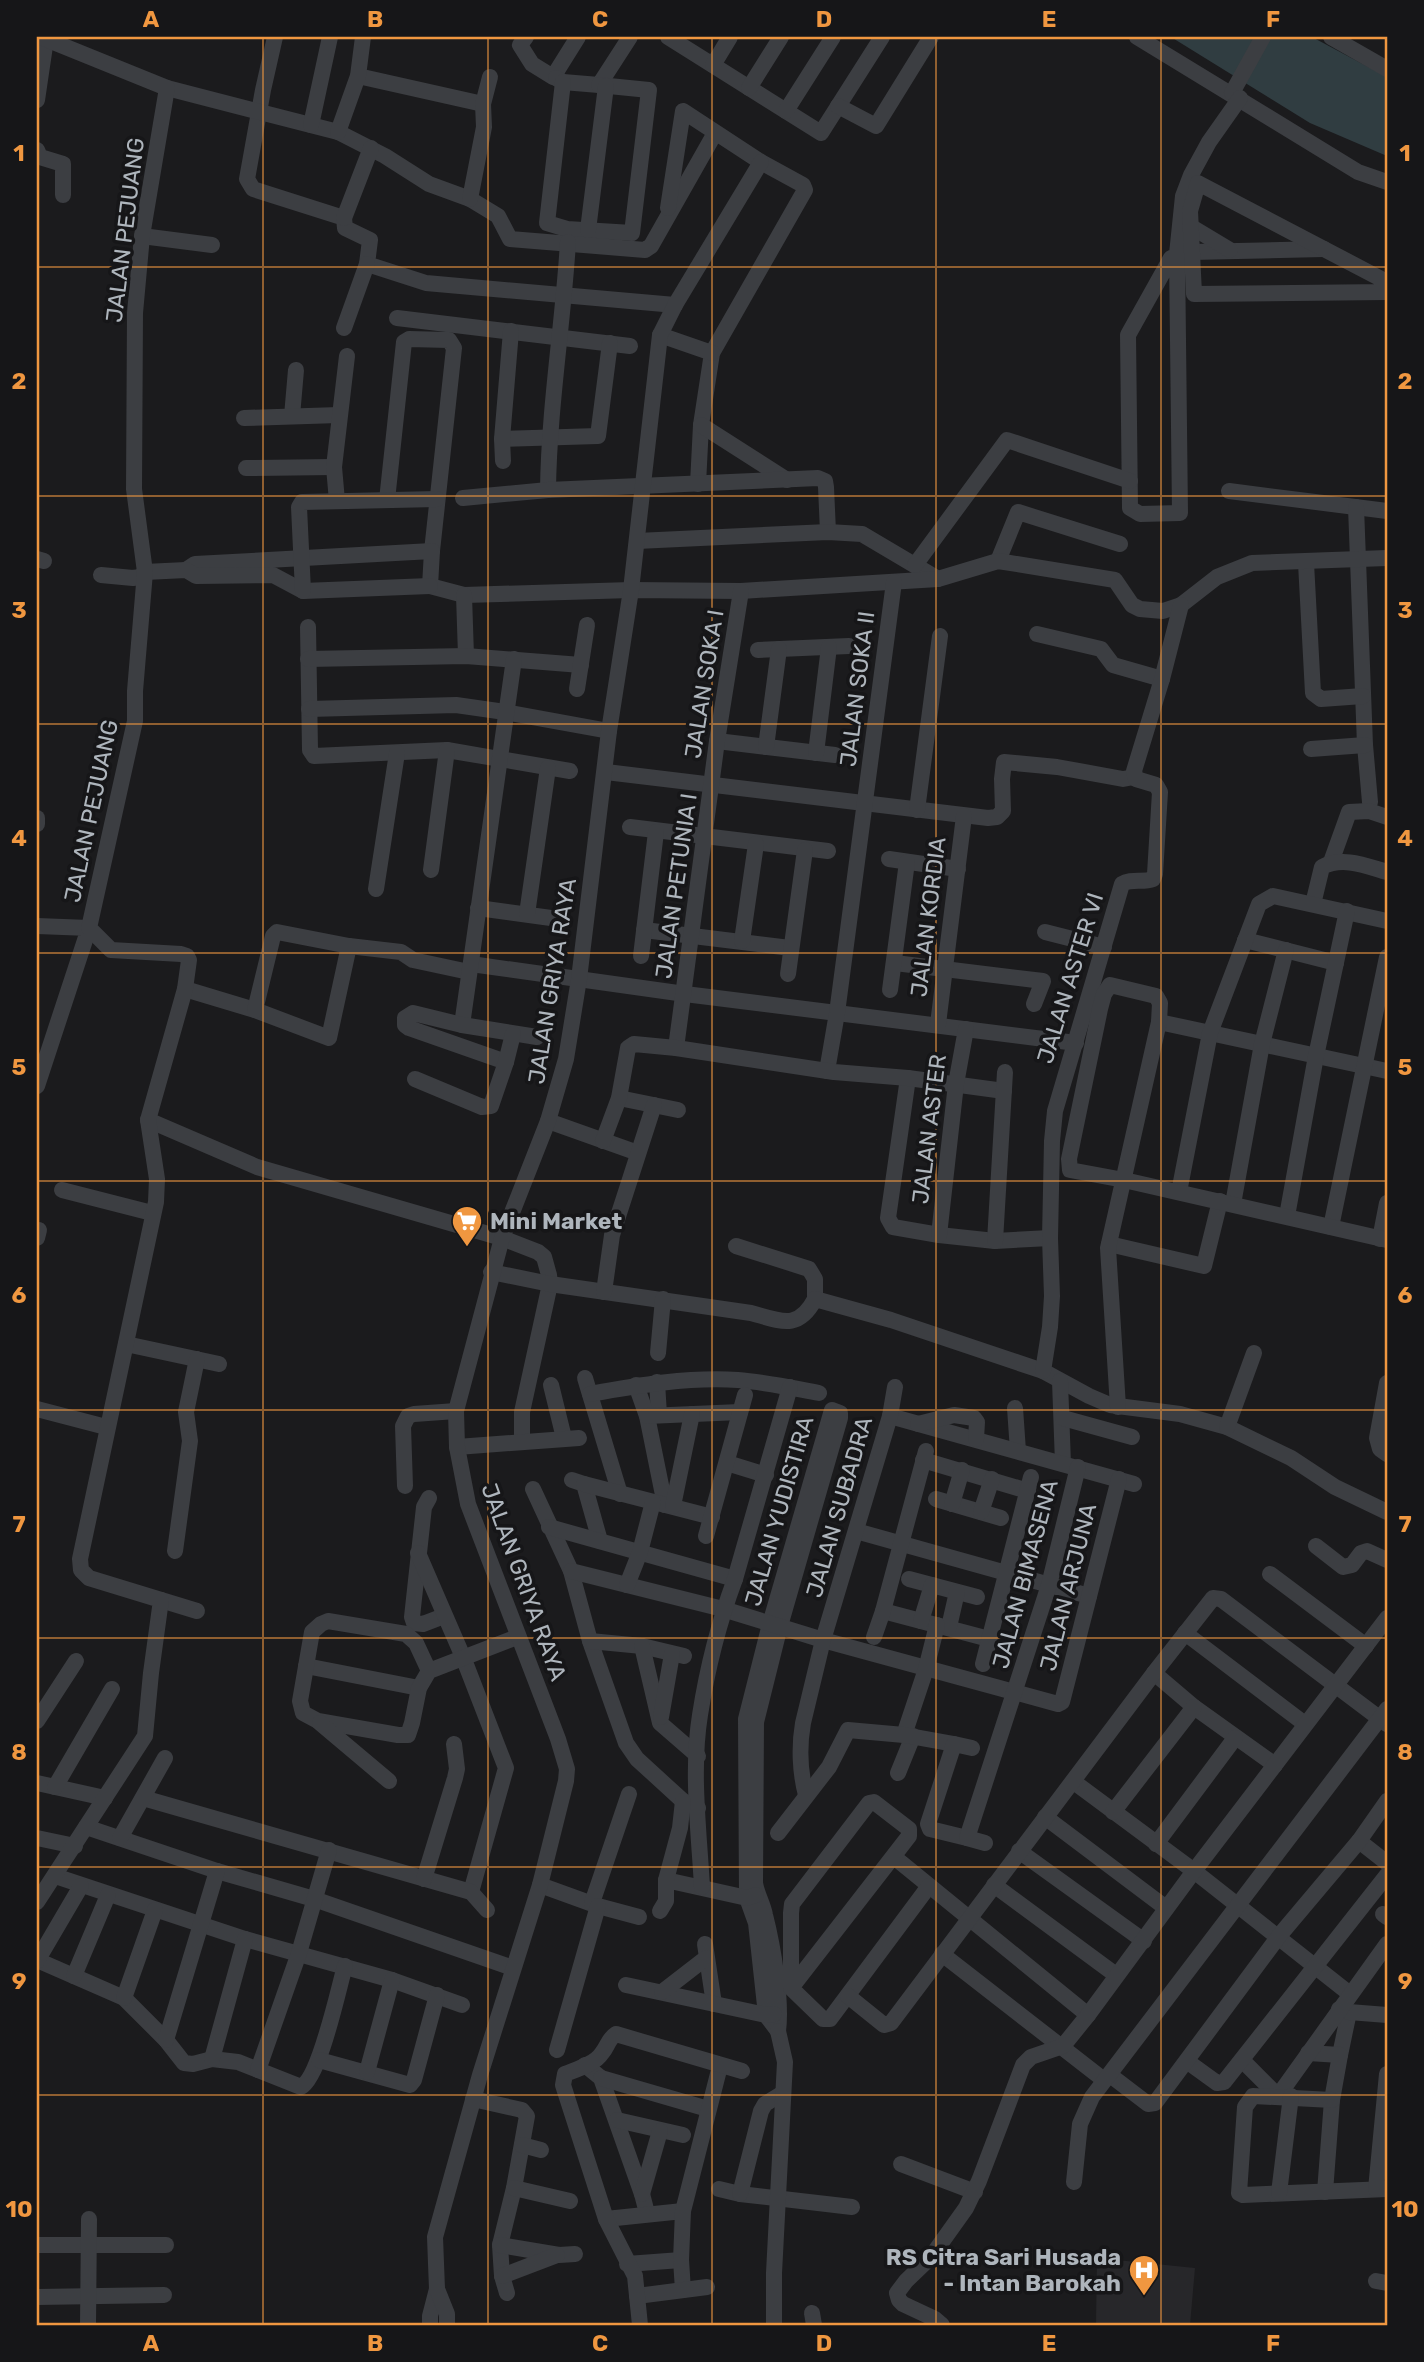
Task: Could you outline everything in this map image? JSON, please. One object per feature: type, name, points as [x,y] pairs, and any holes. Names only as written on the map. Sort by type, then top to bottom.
[{"type":"street","points":[[275,37],[247,179],[251,187],[274,197],[344,218]]},
{"type":"street","points":[[311,125],[330,37]]},
{"type":"street","points":[[338,132],[358,76],[363,37]]},
{"type":"street","points":[[526,37],[520,45],[532,64],[558,79],[649,90],[632,233],[567,229],[547,223],[558,79],[578,37]]},
{"type":"street","points":[[589,230],[603,85],[630,37]]},
{"type":"street","points":[[713,65],[730,37]]},
{"type":"street","points":[[749,88],[781,37]]},
{"type":"street","points":[[786,111],[833,37]]},
{"type":"street","points":[[674,38],[821,133],[882,37]]},
{"type":"street","points":[[838,106],[876,127],[931,37]]},
{"type":"street","points":[[1137,37],[1359,172],[1387,182]]},
{"type":"street","points":[[1263,37],[1236,96],[1191,175],[1183,196],[1184,253],[1180,513],[1140,514],[1130,508],[1128,334],[1171,258],[1184,253],[1324,249]]},
{"type":"street","points":[[1331,37],[1387,69]]},
{"type":"street","points":[[37,100],[44,38],[167,88],[338,132],[371,148],[429,184],[470,199],[499,216],[510,239],[645,250],[651,246],[667,220],[715,133]]},
{"type":"street","points":[[358,76],[483,104]]},
{"type":"street","points":[[470,199],[484,127],[483,104],[490,77]]},
{"type":"street","name":"JALAN PEJUANG","points":[[148,1120],[186,989],[189,960],[186,955],[111,950],[89,928],[135,721],[145,572],[134,489],[135,313],[142,236],[167,88]]},
{"type":"street","points":[[667,220],[683,111],[761,162],[803,185],[805,192],[712,353],[701,425],[698,484]]},
{"type":"street","points":[[344,328],[367,264],[370,240],[345,228],[344,218],[371,148]]},
{"type":"street","points":[[37,149],[40,158],[63,164],[64,195]]},
{"type":"street","name":"JALAN GRIYA RAYA","points":[[430,2325],[437,2289],[435,2237],[474,2095],[540,1885],[567,1769],[468,1504],[457,1447],[456,1411],[491,1272],[548,1121],[566,1059],[579,979],[609,731],[631,590],[660,335],[675,305],[761,162]]},
{"type":"street","points":[[1387,282],[1198,183],[1190,211],[1190,226],[1184,253],[1194,294],[1387,292]]},
{"type":"street","points":[[1190,226],[1232,251]]},
{"type":"street","points":[[142,236],[212,245]]},
{"type":"street","points":[[548,490],[549,439],[565,295],[568,242]]},
{"type":"street","points":[[367,264],[426,283],[675,305]]},
{"type":"street","points":[[397,318],[630,346]]},
{"type":"street","points":[[503,461],[502,439],[511,331]]},
{"type":"street","points":[[660,335],[712,353]]},
{"type":"street","points":[[387,500],[403,345],[409,339],[449,340],[454,348],[430,586]]},
{"type":"street","points":[[502,439],[598,436],[610,344]]},
{"type":"street","points":[[337,501],[334,467],[346,356]]},
{"type":"street","points":[[292,416],[296,370]]},
{"type":"street","points":[[244,418],[339,415]]},
{"type":"street","points":[[701,425],[787,480]]},
{"type":"street","points":[[915,565],[1007,440],[1130,481]]},
{"type":"street","points":[[246,468],[334,467]]},
{"type":"street","points":[[463,498],[548,490],[818,478],[825,481],[828,532]]},
{"type":"street","points":[[1229,491],[1387,511]]},
{"type":"street","points":[[303,591],[300,504],[305,501],[437,499]]},
{"type":"street","points":[[1356,507],[1365,745],[1370,796],[1387,791]]},
{"type":"street","points":[[998,561],[1018,512],[1120,544]]},
{"type":"street","points":[[636,541],[828,532],[862,534],[938,579]]},
{"type":"street","points":[[101,575],[133,578],[140,577],[145,572],[186,570],[196,576],[273,568],[300,558],[432,551]]},
{"type":"street","points":[[273,568],[303,591],[430,586],[464,595],[631,590],[741,591],[894,582],[938,579],[998,561],[1115,580],[1120,584],[1128,601],[1140,609],[1163,611],[1181,605],[1208,582],[1243,566],[1387,558]]},
{"type":"street","points":[[1306,563],[1313,692],[1321,699],[1363,696]]},
{"type":"street","name":"JALAN SOKA II","points":[[827,1071],[894,582]]},
{"type":"street","name":"JALAN SOKA I","points":[[712,785],[741,591]]},
{"type":"street","points":[[464,595],[466,656]]},
{"type":"street","points":[[606,772],[988,818],[1001,814],[1004,762],[1057,767],[1123,779],[1133,777],[1181,605]]},
{"type":"street","points":[[578,689],[587,625]]},
{"type":"street","points":[[308,627],[310,750],[314,756],[447,750],[570,772]]},
{"type":"street","points":[[1037,634],[1101,649],[1113,665],[1162,679]]},
{"type":"street","points":[[917,810],[940,636]]},
{"type":"street","points":[[758,650],[849,646]]},
{"type":"street","points":[[816,752],[829,647]]},
{"type":"street","points":[[766,747],[779,649]]},
{"type":"street","points":[[308,659],[466,656],[581,665]]},
{"type":"street","points":[[462,1025],[514,659]]},
{"type":"street","points":[[309,709],[456,705],[609,731]]},
{"type":"street","points":[[717,741],[835,755]]},
{"type":"street","points":[[1311,748],[1365,745]]},
{"type":"street","points":[[431,870],[447,750]]},
{"type":"street","points":[[376,889],[397,752]]},
{"type":"street","points":[[527,914],[548,768]]},
{"type":"street","name":"JALAN ASTER VI","points":[[1043,1371],[1052,1296],[1050,1238],[1055,1111],[1122,884],[1149,881],[1155,873],[1160,792],[1156,785],[1133,777]]},
{"type":"street","name":"JALAN PETUNIA I","points":[[677,1048],[712,785]]},
{"type":"street","points":[[1331,862],[1349,812],[1369,811],[1387,817]]},
{"type":"street","name":"JALAN KORDIA","points":[[938,1024],[964,816]]},
{"type":"street","points":[[37,818],[37,824]]},
{"type":"street","points":[[630,827],[828,852]]},
{"type":"street","points":[[641,956],[656,832]]},
{"type":"street","points":[[742,941],[756,844]]},
{"type":"street","points":[[788,974],[805,850]]},
{"type":"street","points":[[889,859],[958,869]]},
{"type":"street","points":[[890,990],[907,862]]},
{"type":"street","points":[[1313,904],[1322,867],[1331,862],[1351,863],[1387,872]]},
{"type":"street","points":[[1179,1192],[1210,1033],[1259,904],[1273,896],[1387,921]]},
{"type":"street","points":[[478,908],[551,918]]},
{"type":"street","points":[[1287,1216],[1316,1056],[1347,911]]},
{"type":"street","points":[[37,926],[89,928],[37,1086]]},
{"type":"street","points":[[644,930],[790,948]]},
{"type":"street","points":[[1045,932],[1104,947]]},
{"type":"street","points":[[256,1010],[274,933],[349,946],[401,951],[413,960],[470,968],[579,979],[1076,1043]]},
{"type":"street","points":[[1245,940],[1336,963]]},
{"type":"street","points":[[186,989],[256,1010],[329,1038],[349,946]]},
{"type":"street","points":[[1109,1244],[1204,1266],[1226,1203],[1286,950]]},
{"type":"street","points":[[1331,1227],[1387,957]]},
{"type":"street","points":[[895,963],[1043,981],[1034,1004]]},
{"type":"street","points":[[1118,1407],[1108,1266],[1109,1244],[1124,1180],[1159,1021],[1160,1003],[1156,996],[1110,985],[1104,994],[1069,1159],[1070,1170],[1124,1180],[1179,1192],[1384,1239],[1387,1203]]},
{"type":"street","points":[[506,1062],[410,1028],[405,1022],[407,1015],[413,1013],[462,1025],[537,1037]]},
{"type":"street","points":[[1159,1021],[1387,1071]]},
{"type":"street","name":"JALAN ASTER","points":[[939,1235],[956,1084],[966,1028]]},
{"type":"street","points":[[415,1079],[482,1107],[494,1104],[513,1034]]},
{"type":"street","points":[[603,1141],[620,1098],[629,1046],[634,1044],[827,1071],[908,1078],[1004,1091]]},
{"type":"street","points":[[995,1241],[1005,1072]]},
{"type":"street","points":[[881,1076],[887,1085],[905,1095]]},
{"type":"street","points":[[908,1078],[888,1218],[890,1223],[897,1229],[995,1241],[1050,1238]]},
{"type":"street","points":[[620,1098],[678,1110]]},
{"type":"street","points":[[604,1292],[612,1235],[654,1105]]},
{"type":"street","points":[[148,1120],[157,1179],[152,1213],[126,1344],[106,1427],[80,1570],[89,1578],[197,1611]]},
{"type":"street","points":[[148,1120],[257,1167],[502,1238],[531,1248],[544,1258],[550,1284],[522,1412],[522,1441]]},
{"type":"street","points":[[548,1121],[638,1153]]},
{"type":"street","points":[[62,1190],[152,1213]]},
{"type":"street","points":[[491,1272],[550,1284],[751,1313],[782,1321],[796,1321],[808,1313],[815,1299],[815,1279],[809,1269],[736,1246]]},
{"type":"street","points":[[659,1353],[663,1299]]},
{"type":"street","points":[[815,1299],[891,1320],[1043,1371],[1088,1396],[1118,1407],[1180,1415],[1227,1427],[1292,1458],[1335,1487],[1387,1512]]},
{"type":"street","points":[[126,1344],[219,1364]]},
{"type":"street","points":[[1227,1427],[1254,1353]]},
{"type":"street","points":[[175,1551],[190,1441],[186,1412],[197,1359]]},
{"type":"street","points":[[584,1378],[620,1494]]},
{"type":"street","points":[[590,1394],[657,1382],[735,1380],[819,1393]]},
{"type":"street","name":"JALAN BIMASENA","points":[[967,1838],[1049,1584],[1070,1466],[1060,1381]]},
{"type":"street","points":[[657,1382],[653,1416],[663,1505]]},
{"type":"street","points":[[457,1447],[571,1438],[551,1385]]},
{"type":"street","points":[[636,1385],[653,1416]]},
{"type":"street","points":[[1386,1386],[1377,1441],[1380,1449],[1387,1454]]},
{"type":"street","points":[[660,1912],[666,1901],[666,1880],[680,1828],[690,1805],[698,1756],[700,1716],[723,1609],[735,1580],[790,1387]]},
{"type":"street","name":"JALAN SUBADRA","points":[[806,1795],[802,1773],[801,1734],[823,1640],[890,1416],[895,1387]]},
{"type":"street","points":[[706,1536],[745,1395]]},
{"type":"street","points":[[1015,1408],[1018,1451]]},
{"type":"street","points":[[37,1409],[106,1427]]},
{"type":"street","points":[[405,1486],[405,1420],[414,1414],[456,1411]]},
{"type":"street","points":[[653,1416],[740,1412]]},
{"type":"street","name":"JALAN YUDISTIRA","points":[[774,2325],[774,2273],[785,2062],[773,2014],[755,1906],[756,1722],[775,1625],[836,1414]]},
{"type":"street","points":[[627,1585],[663,1505],[692,1415]]},
{"type":"street","points":[[890,1416],[1070,1466]]},
{"type":"street","points":[[1063,1418],[1132,1437]]},
{"type":"street","points":[[874,1637],[884,1611],[925,1455],[992,1479],[1030,1484],[983,1664]]},
{"type":"street","points":[[727,1463],[766,1475]]},
{"type":"street","name":"JALAN ARJUNA","points":[[1016,1692],[1058,1704],[1062,1702],[1089,1596],[1127,1481],[1070,1466]]},
{"type":"street","points":[[962,1470],[944,1502],[1002,1518]]},
{"type":"street","points":[[981,1513],[992,1479]]},
{"type":"street","points":[[600,1541],[578,1482],[712,1517]]},
{"type":"street","points":[[533,1489],[570,1571],[590,1641],[626,1743],[638,1759],[690,1805],[702,1887]]},
{"type":"street","points":[[429,1498],[424,1507],[412,1620],[420,1624],[444,1616]]},
{"type":"street","points":[[549,1528],[735,1580]]},
{"type":"street","points":[[856,1531],[1089,1596]]},
{"type":"street","points":[[1316,1546],[1343,1567],[1352,1565],[1364,1552],[1373,1552],[1387,1560]]},
{"type":"street","points":[[418,1553],[463,1657],[506,1771],[471,1892]]},
{"type":"street","points":[[570,1571],[723,1609],[823,1640],[1016,1692]]},
{"type":"street","points":[[1270,1574],[1366,1646]]},
{"type":"street","points":[[909,1579],[977,1597]]},
{"type":"street","points":[[898,1773],[936,1625],[932,1585]]},
{"type":"street","points":[[936,1625],[957,1592]]},
{"type":"street","points":[[848,1996],[884,2025],[891,2023],[1210,1600],[1221,1599],[1335,1687],[1385,1717],[1091,2097],[1080,2124],[1074,2182]]},
{"type":"street","points":[[37,1902],[145,1736],[162,1600]]},
{"type":"street","points":[[884,1611],[989,1639]]},
{"type":"street","points":[[942,2325],[903,2304],[898,2293],[906,2281],[931,2258],[957,2224],[975,2192],[1023,2065],[1031,2057],[1063,2046],[1387,1618]]},
{"type":"street","points":[[389,1781],[318,1721],[303,1713],[300,1701],[312,1632],[321,1624],[333,1621],[406,1634],[416,1643],[429,1671]]},
{"type":"street","points":[[1185,1633],[1305,1724]]},
{"type":"street","points":[[318,1721],[408,1735],[419,1688],[429,1671],[517,1637]]},
{"type":"street","points":[[590,1641],[642,1646],[678,1655],[660,1723]]},
{"type":"street","points":[[642,1646],[660,1723],[698,1756]]},
{"type":"street","points":[[37,1721],[76,1661]]},
{"type":"street","points":[[306,1666],[419,1688]]},
{"type":"street","points":[[1154,1673],[1194,1707],[1275,1765]]},
{"type":"street","points":[[55,1787],[112,1689]]},
{"type":"street","points":[[1112,1812],[1194,1707]]},
{"type":"street","points":[[778,1833],[829,1767],[848,1730],[908,1735],[972,1748]]},
{"type":"street","points":[[1156,1844],[1235,1738]]},
{"type":"street","points":[[424,1879],[455,1778],[457,1769],[454,1744]]},
{"type":"street","points":[[954,1744],[928,1824],[930,1829],[985,1843]]},
{"type":"street","points":[[120,1838],[165,1758]]},
{"type":"street","points":[[1073,1782],[1194,1871],[1350,1993]]},
{"type":"street","points":[[37,1783],[105,1798]]},
{"type":"street","points":[[557,2050],[595,1905],[629,1794]]},
{"type":"street","points":[[143,1798],[471,1892],[487,1910]]},
{"type":"street","points":[[942,1954],[1063,2046],[1148,2104],[1152,2104],[1188,2062],[1279,1936],[1359,1841],[1387,1801]]},
{"type":"street","points":[[791,1988],[909,1836],[909,1829],[874,1802],[869,1803],[793,1904],[790,1913],[791,1988],[822,2019],[854,2012],[873,2015]]},
{"type":"street","points":[[1045,1817],[1167,1908]]},
{"type":"street","points":[[86,1827],[217,1871],[314,1899],[513,1968]]},
{"type":"street","points":[[37,1838],[75,1846]]},
{"type":"street","points":[[1359,1841],[1387,1863]]},
{"type":"street","points":[[258,2070],[299,1953],[329,1850]]},
{"type":"street","points":[[1019,1852],[1144,1941]]},
{"type":"street","points":[[894,1857],[1088,2015]]},
{"type":"street","points":[[166,2040],[217,1871]]},
{"type":"street","points":[[1188,2062],[1220,2083],[1224,2082],[1387,1875]]},
{"type":"street","points":[[55,1876],[245,1939],[392,1980],[463,2006]]},
{"type":"street","points":[[666,1880],[702,1887],[755,1906]]},
{"type":"street","points":[[540,1885],[595,1905],[639,1917]]},
{"type":"street","points":[[994,1885],[1116,1975]]},
{"type":"street","points":[[81,1886],[37,1960],[124,1998],[166,2040],[184,2063],[193,2064],[212,2059],[238,2062],[302,2087],[307,2084],[319,2060],[345,1966]]},
{"type":"street","points":[[830,2019],[929,1886]]},
{"type":"street","points":[[74,1976],[108,1895]]},
{"type":"street","points":[[124,1998],[155,1910]]},
{"type":"street","points":[[212,2059],[245,1939]]},
{"type":"street","points":[[1325,2192],[1332,2100],[1344,2010],[1350,1993],[1387,1944]]},
{"type":"street","points":[[662,1992],[705,1951],[714,2004]]},
{"type":"street","points":[[367,2072],[392,1980]]},
{"type":"street","points":[[626,1985],[773,2014]]},
{"type":"street","points":[[319,2060],[407,2085],[412,2083],[437,1995]]},
{"type":"street","points":[[1344,2010],[1387,2015]]},
{"type":"street","points":[[1279,2193],[1284,2096],[1308,2053],[1344,2010]]},
{"type":"street","points":[[640,2325],[635,2276],[606,2219],[563,2085],[565,2074],[603,2053],[613,2035],[619,2034],[742,2071]]},
{"type":"street","points":[[1308,2053],[1340,2055]]},
{"type":"street","points":[[1242,2060],[1284,2096]]},
{"type":"street","points":[[585,2065],[601,2077],[708,2109]]},
{"type":"street","points":[[683,2290],[683,2211],[720,2066]]},
{"type":"street","points":[[1332,2100],[1253,2095],[1247,2103],[1239,2193],[1243,2195],[1381,2189],[1387,2074]]},
{"type":"street","points":[[601,2077],[647,2214]]},
{"type":"street","points":[[740,2194],[761,2111],[765,2104],[783,2093]]},
{"type":"street","points":[[474,2095],[525,2112],[527,2119],[500,2245],[506,2293]]},
{"type":"street","points":[[617,2120],[682,2135]]},
{"type":"street","points":[[642,2194],[660,2131]]},
{"type":"street","points":[[522,2145],[541,2150]]},
{"type":"street","points":[[901,2164],[975,2192]]},
{"type":"street","points":[[514,2188],[570,2201]]},
{"type":"street","points":[[719,2189],[740,2194],[852,2207]]},
{"type":"street","points":[[606,2219],[683,2211]]},
{"type":"street","points":[[88,2325],[89,2219]]},
{"type":"street","points":[[37,2245],[166,2245]]},
{"type":"street","points":[[500,2245],[567,2254],[502,2276]]},
{"type":"street","points":[[627,2263],[681,2260]]},
{"type":"street","points":[[637,2296],[707,2287]]},
{"type":"street","name":"JALAN GRIYA RAYA","points":[[437,2289],[447,2314],[447,2325]]},
{"type":"street","points":[[37,2297],[164,2295]]},
{"type":"shaded area","points":[[1171,37],[1312,37],[1387,77],[1387,156],[1310,123]]},
{"type":"shaded area","name":"RS Citra Sari Husada - Intan Barokah","points":[[1097,2258],[1195,2268],[1190,2325],[1096,2325]]},
{"type":"place","name":"Mini Market","points":[[467,1248]]},
{"type":"place","name":"RS Citra Sari Husada - Intan Barokah","points":[[1144,2297]]}]
